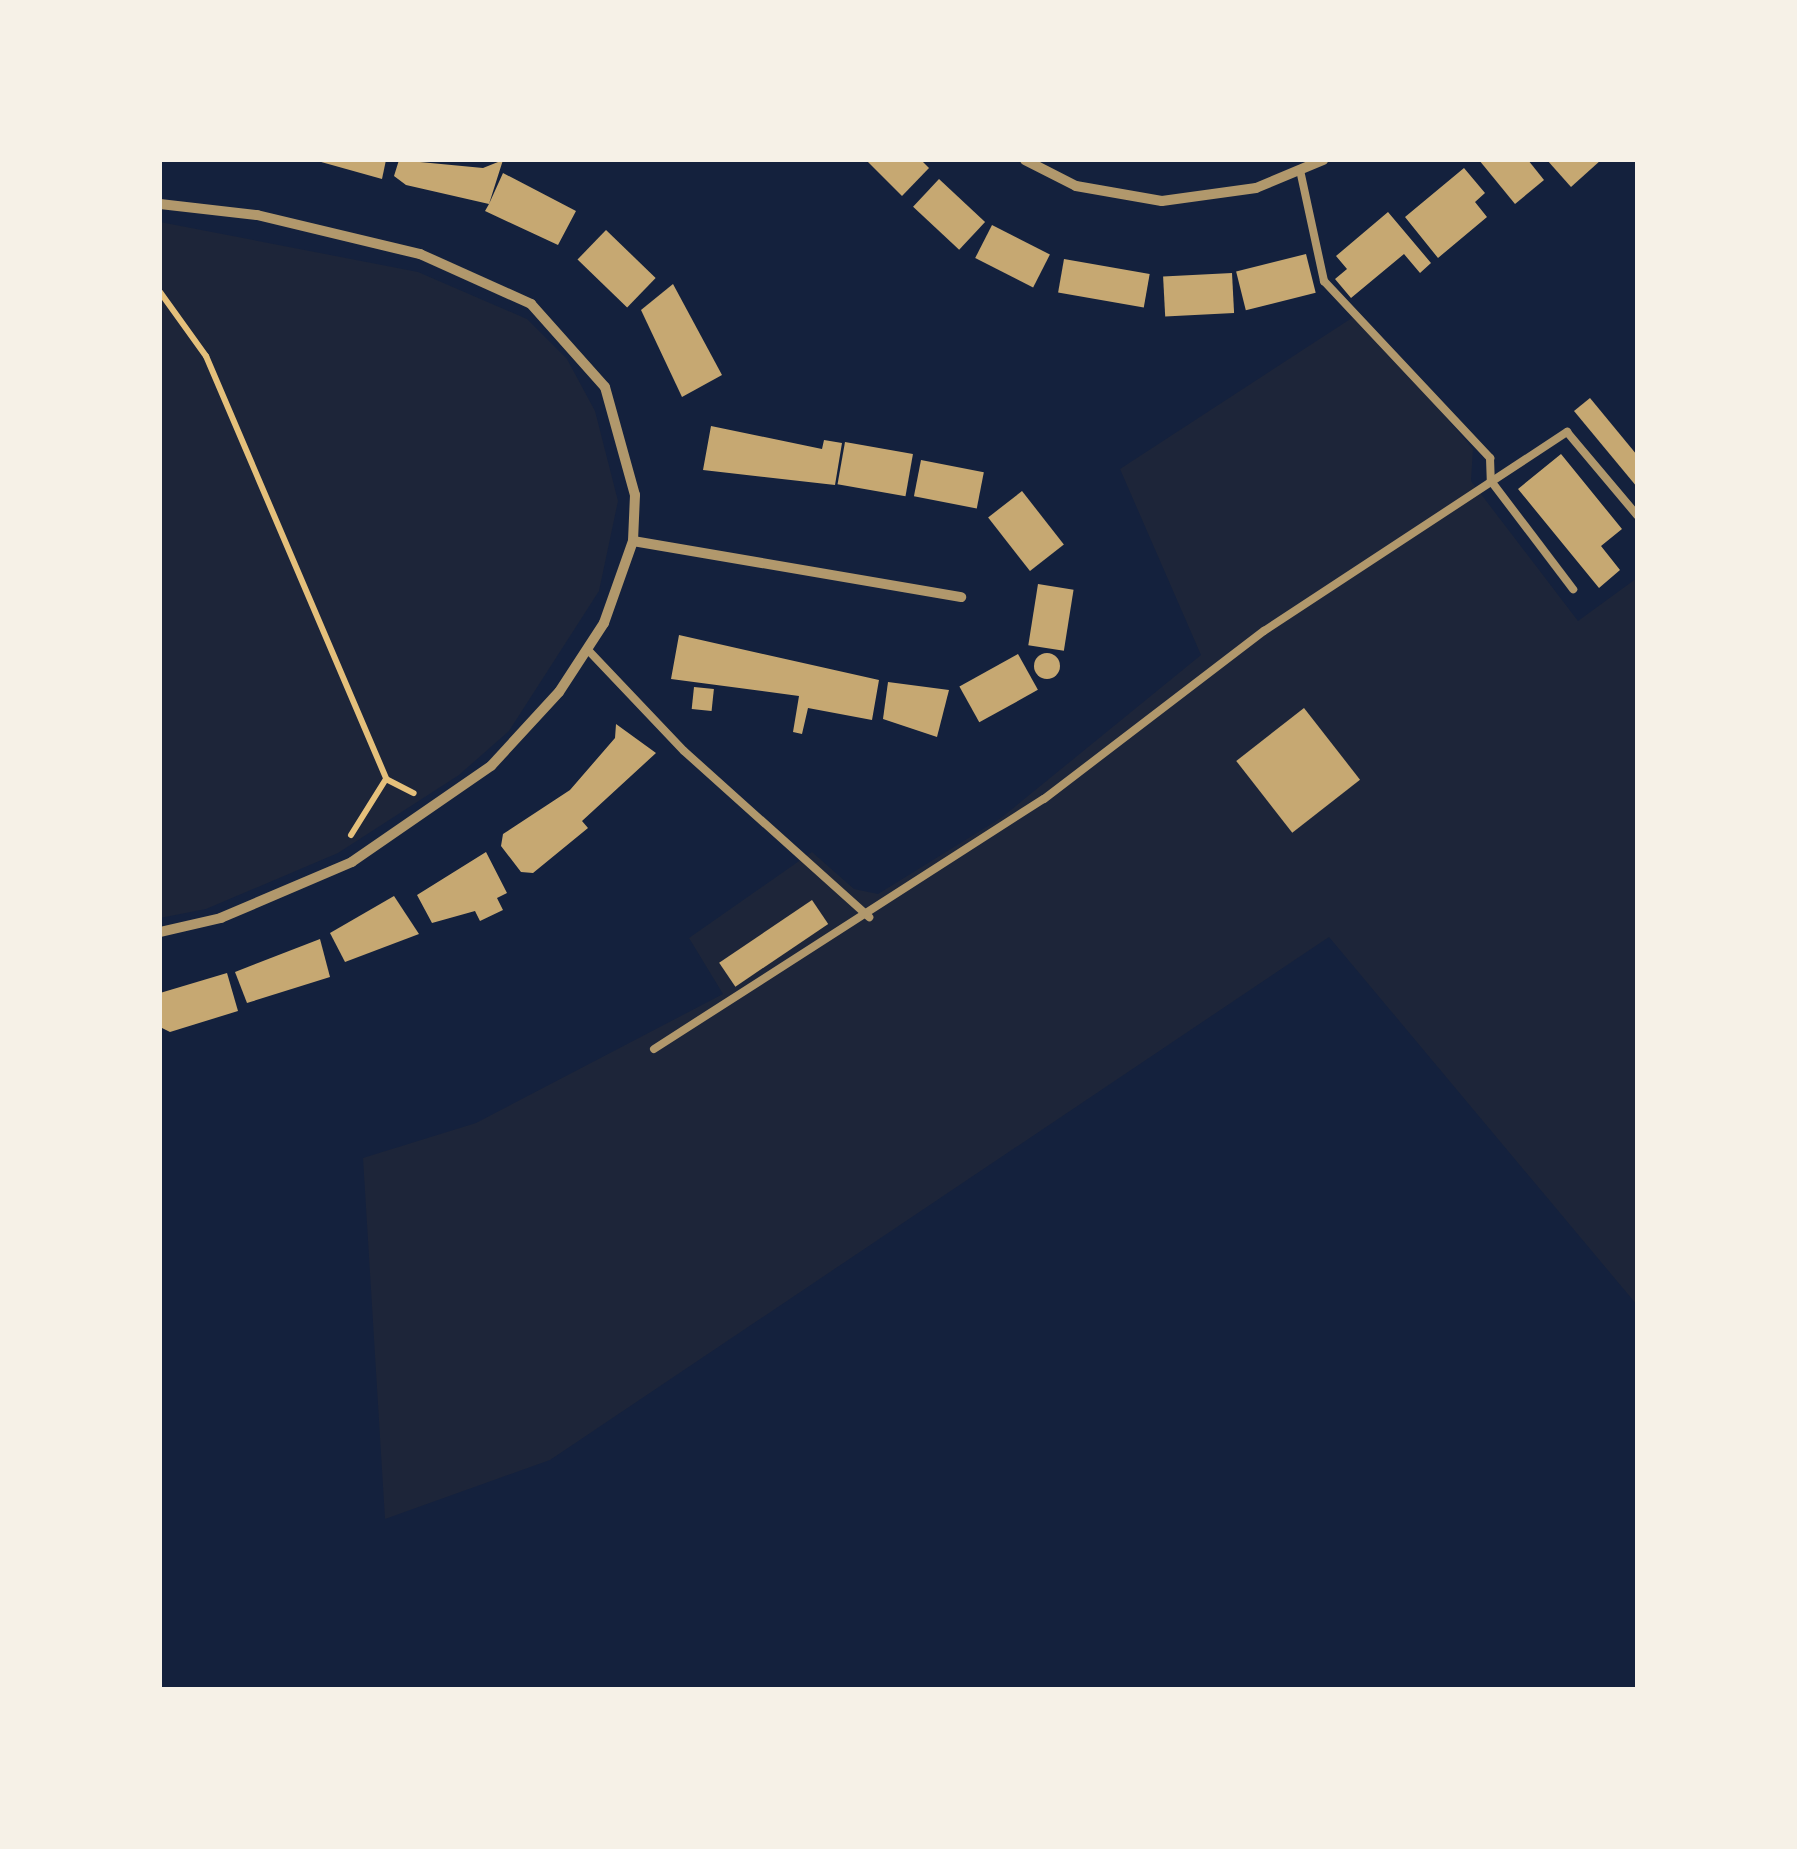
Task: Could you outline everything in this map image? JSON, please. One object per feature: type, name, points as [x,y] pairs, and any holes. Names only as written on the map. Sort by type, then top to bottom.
[{"type":"street","points":[[1025,160],[1076,186],[1162,201],[1256,188],[1324,160]]},
{"type":"street","points":[[160,204],[257,215],[420,254],[531,304],[605,387],[636,496],[634,541],[588,650],[491,766],[442,806],[352,862],[221,918],[160,932]]},
{"type":"street","points":[[634,541],[960,597]]},
{"type":"lane","points":[[1300,170],[1324,281],[1490,458],[1491,481],[1573,589]]},
{"type":"lane","points":[[654,1049],[869,917],[1144,728],[1264,631],[1567,432],[1637,515]]},
{"type":"lane","points":[[588,650],[684,751],[869,917]]},
{"type":"path","points":[[160,292],[206,356],[386,779],[442,806]]},
{"type":"path","points":[[352,862],[347,842],[386,779]]},
{"type":"shaded area","points":[[160,222],[418,272],[527,319],[567,359],[595,411],[618,501],[599,591],[509,731],[459,775],[338,853],[206,909],[160,918]]},
{"type":"shaded area","points":[[1358,314],[1473,449],[1471,481],[1578,621],[1637,578],[1637,1305],[1329,937],[550,1460],[385,1519],[363,1158],[476,1123],[723,994],[689,938],[812,852],[854,889],[878,894],[1001,818],[1201,655],[1120,469]]},
{"type":"building","points":[[314,160],[386,160],[382,179]]},
{"type":"building","points":[[399,160],[483,168],[503,160],[489,204],[406,185],[394,176]]},
{"type":"building","points":[[866,160],[921,160],[929,168],[902,196]]},
{"type":"building","points":[[1479,160],[1528,160],[1544,180],[1515,204]]},
{"type":"building","points":[[1547,160],[1601,160],[1571,187]]},
{"type":"building","points":[[1464,168],[1485,193],[1475,202],[1487,217],[1438,258],[1405,217]]},
{"type":"building","points":[[503,173],[576,211],[558,245],[485,211]]},
{"type":"building","points":[[939,179],[985,222],[959,250],[913,207]]},
{"type":"building","points":[[1388,212],[1431,263],[1420,273],[1404,254],[1351,298],[1335,279],[1347,269],[1336,256]]},
{"type":"building","points":[[992,225],[1050,255],[1033,287],[975,258]]},
{"type":"building","points":[[606,230],[656,278],[627,307],[578,259]]},
{"type":"building","points":[[1306,254],[1316,293],[1246,310],[1236,271]]},
{"type":"building","points":[[1064,259],[1150,274],[1144,308],[1058,292]]},
{"type":"building","points":[[1232,273],[1234,313],[1165,317],[1163,277]]},
{"type":"building","points":[[673,284],[722,375],[682,397],[641,310]]},
{"type":"building","points":[[1590,398],[1637,455],[1637,487],[1574,411]]},
{"type":"building","points":[[711,426],[822,449],[824,440],[842,443],[835,485],[703,470]]},
{"type":"building","points":[[845,442],[913,454],[905,496],[838,484]]},
{"type":"building","points":[[1561,454],[1622,529],[1601,546],[1620,570],[1599,588],[1518,489]]},
{"type":"building","points":[[921,460],[984,472],[977,509],[914,496]]},
{"type":"building","points":[[1022,491],[1064,545],[1030,571],[988,517]]},
{"type":"building","points":[[1038,584],[1074,590],[1064,651],[1028,645]]},
{"type":"building","points":[[679,635],[879,680],[872,720],[808,708],[802,734],[793,732],[799,696],[671,679]]},
{"type":"building","points":[[1047,653],[1056,657],[1060,666],[1056,675],[1047,679],[1038,675],[1034,666],[1038,657]]},
{"type":"building","points":[[1018,654],[1038,690],[979,722],[959,686]]},
{"type":"building","points":[[888,682],[949,690],[937,737],[883,719]]},
{"type":"building","points":[[694,687],[714,689],[712,711],[692,709]]},
{"type":"building","points":[[1304,708],[1360,780],[1292,833],[1236,761]]},
{"type":"building","points":[[616,724],[656,753],[582,821],[588,828],[533,873],[521,872],[501,846],[503,834],[570,790],[615,738]]},
{"type":"building","points":[[486,852],[507,893],[497,898],[503,910],[480,921],[475,911],[432,923],[417,895]]},
{"type":"building","points":[[394,896],[419,934],[345,962],[330,933]]},
{"type":"building","points":[[812,900],[828,924],[735,987],[719,963]]},
{"type":"building","points":[[320,939],[330,977],[247,1003],[235,972]]},
{"type":"building","points":[[227,973],[238,1011],[170,1032],[160,1027],[160,993]]}]
